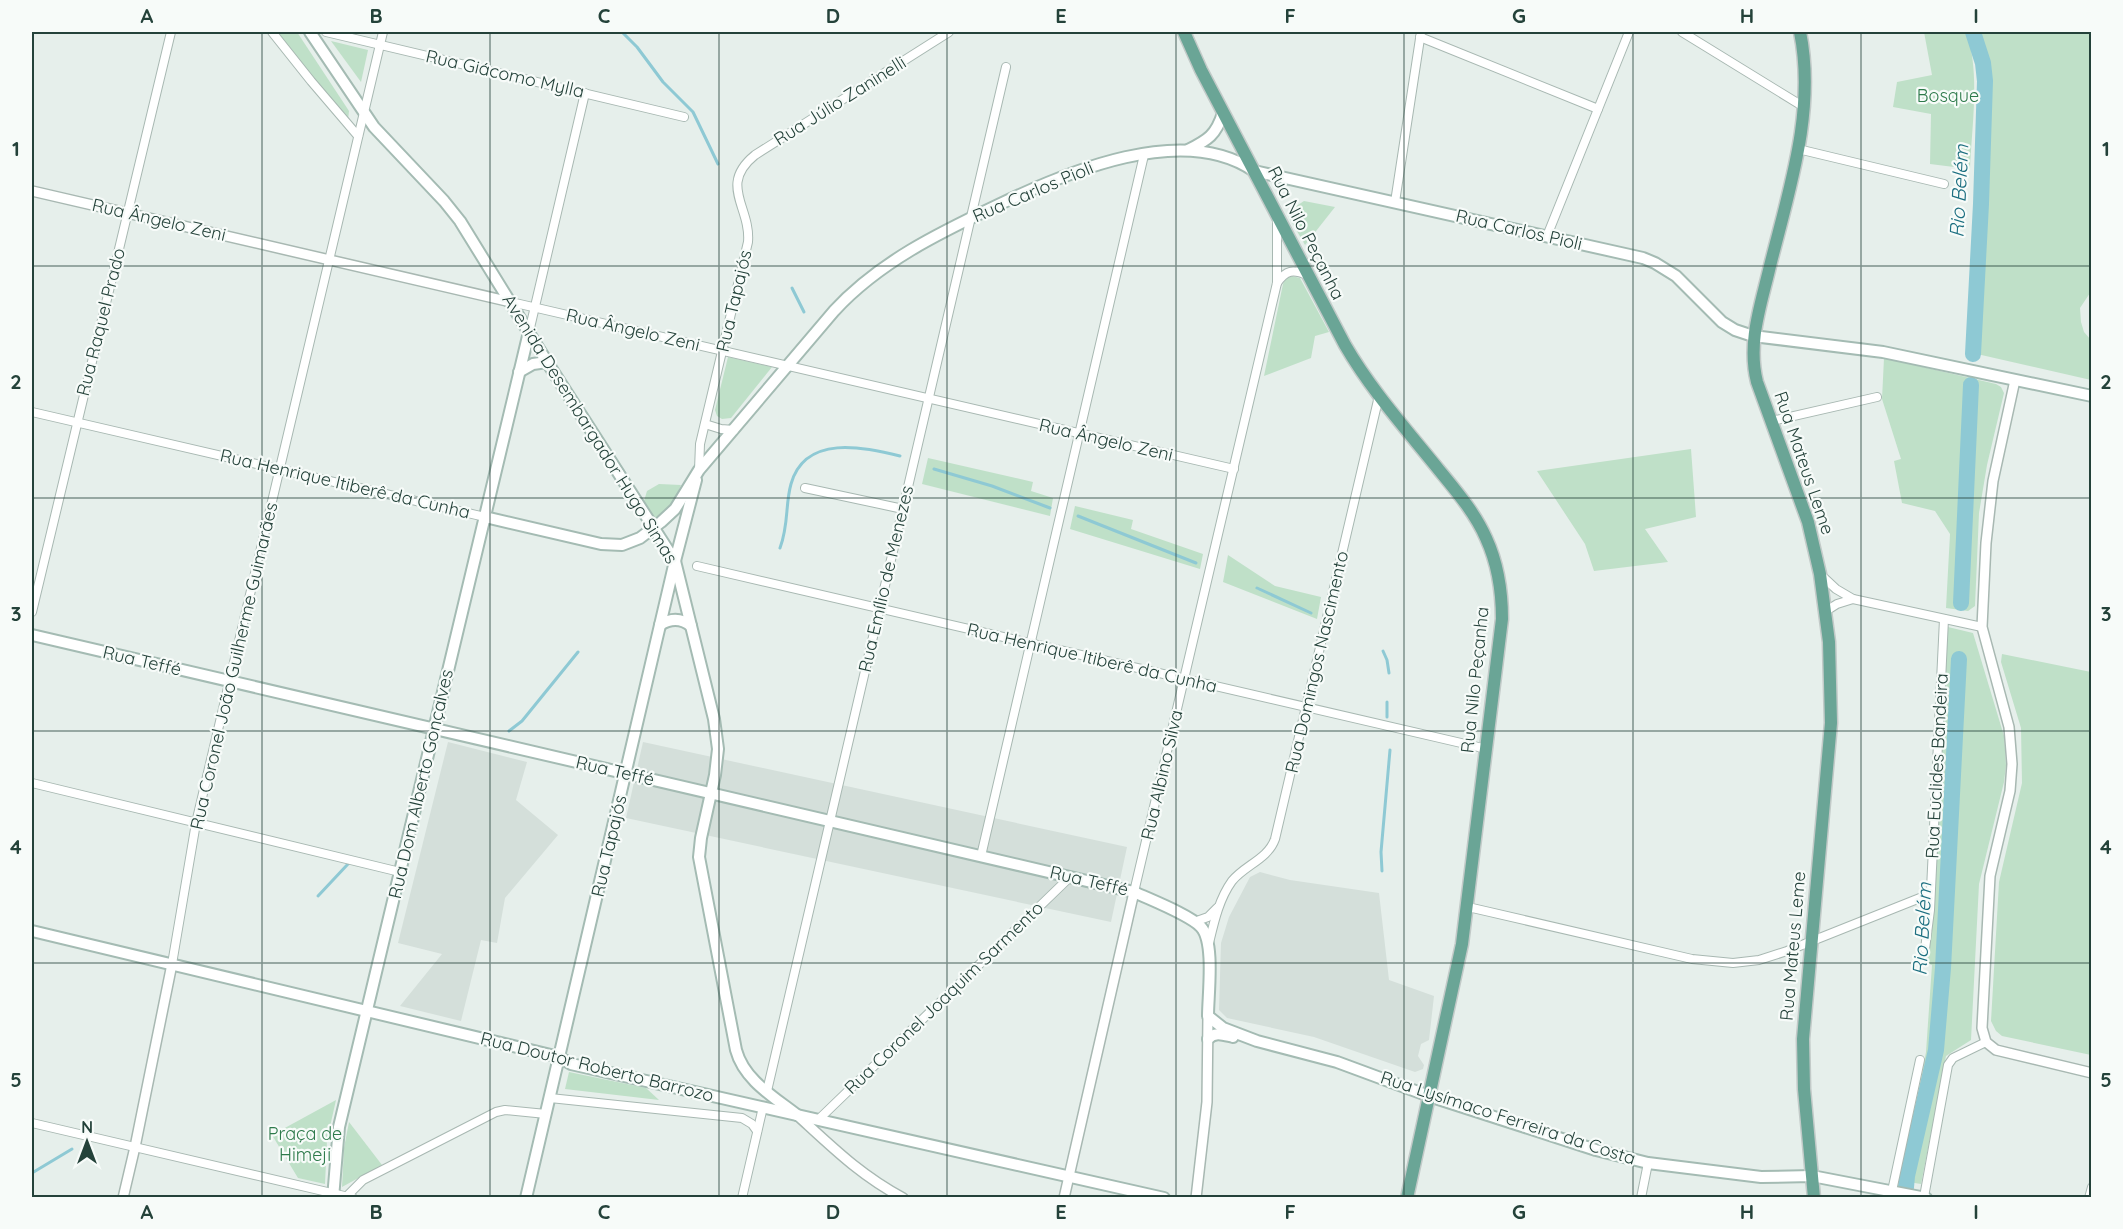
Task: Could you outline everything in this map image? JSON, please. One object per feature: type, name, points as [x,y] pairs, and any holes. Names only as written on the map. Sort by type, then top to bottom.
[{"type":"main road","name":"Avenida Desembargador Hugo Simas","points":[[310,32],[364,112],[390,145],[451,210],[675,561],[717,733],[717,762],[699,849],[702,877],[739,1059],[745,1071],[797,1115]]},
{"type":"main road","name":"Rua Nilo Peçanha","points":[[1184,32],[1223,113],[1349,353],[1379,396],[1471,510],[1492,552],[1501,589],[1502,619],[1468,907],[1407,1197]]},
{"type":"main road","name":"Rua Mateus Leme","points":[[1800,32],[1805,72],[1804,106],[1798,149],[1753,336],[1754,371],[1804,508],[1820,574],[1831,670],[1831,723],[1804,1020],[1803,1061],[1814,1197]]},
{"type":"main road","points":[[1185,151],[1208,140],[1215,133],[1223,113]]},
{"type":"main road","name":"Rua Carlos Pioli","points":[[655,528],[675,509],[699,470],[829,316],[858,287],[910,250],[971,218],[1066,175],[1144,154],[1185,151],[1214,153],[1230,157],[1254,171],[1629,254],[1655,263],[1676,276],[1722,322],[1735,330],[1753,336],[1866,349],[2091,396]]},
{"type":"main road","name":"Rua Dom Alberto Gonçalves","points":[[333,1195],[339,1127],[529,332]]},
{"type":"main road","points":[[519,372],[534,364],[547,362]]},
{"type":"main road","name":"Rua Tapajós","points":[[526,1197],[675,561],[699,470]]},
{"type":"main road","name":"Rua Henrique Itiberê da Cunha","points":[[485,517],[601,544],[631,542],[655,528]]},
{"type":"main road","points":[[660,625],[670,620],[677,620],[691,626]]},
{"type":"main road","name":"Rua Teffé","points":[[32,635],[1134,892],[1194,922]]},
{"type":"main road","points":[[1194,922],[1206,934],[1209,944]]},
{"type":"main road","name":"Rua Doutor Roberto Barrozo","points":[[32,931],[559,1057],[571,1064],[1164,1197]]},
{"type":"main road","name":"Rua Domingos Nascimento","points":[[1208,1016],[1209,944]]},
{"type":"main road","name":"Rua Lysímaco Ferreira da Costa","points":[[1208,1016],[1223,1028],[1257,1041],[1337,1062],[1429,1096],[1596,1150],[1648,1163],[1761,1177],[1812,1176],[1921,1197]]},
{"type":"main road","points":[[1208,1039],[1218,1034],[1257,1041]]},
{"type":"main road","points":[[745,1103],[759,1098],[767,1091]]},
{"type":"street","name":"Rua Raquel Prado","points":[[32,612],[171,32]]},
{"type":"street","points":[[272,32],[358,136]]},
{"type":"street","name":"Rua Giácomo Mylla","points":[[326,32],[684,117]]},
{"type":"street","name":"Rua Coronel João Guilherme Guimarães","points":[[123,1197],[172,964],[196,823],[383,32]]},
{"type":"street","name":"Rua Júlio Zaninelli","points":[[738,178],[744,166],[755,155],[949,32]]},
{"type":"street","points":[[1548,236],[1629,32]]},
{"type":"street","points":[[1682,32],[1804,106]]},
{"type":"street","points":[[1395,202],[1420,34],[1598,109]]},
{"type":"street","name":"Rua Emílio de Menezes","points":[[767,1091],[1006,67]]},
{"type":"street","name":"Rua Dom Alberto Gonçalves","points":[[529,332],[585,93]]},
{"type":"street","points":[[1798,149],[1944,184]]},
{"type":"street","points":[[981,856],[1144,154]]},
{"type":"street","name":"Rua Tapajós","points":[[699,470],[700,444],[748,242],[748,228],[737,194],[738,178]]},
{"type":"street","name":"Rua Ângelo Zeni","points":[[32,191],[1233,469]]},
{"type":"street","name":"Rua Albino Silva","points":[[1064,1197],[1277,283],[1277,216]]},
{"type":"street","points":[[1277,283],[1283,274],[1289,271],[1307,275]]},
{"type":"street","points":[[2015,380],[1990,505],[1982,627],[2009,727],[2012,764],[2010,791],[1989,888],[1983,1036],[1986,1042],[2004,1053],[2091,1073]]},
{"type":"street","name":"Rua Domingos Nascimento","points":[[1209,944],[1218,907],[1233,880],[1273,846],[1379,396]]},
{"type":"street","points":[[1772,421],[1877,397]]},
{"type":"street","name":"Rua Henrique Itiberê da Cunha","points":[[32,412],[485,517]]},
{"type":"street","points":[[705,424],[734,430]]},
{"type":"street","points":[[805,488],[903,509]]},
{"type":"street","name":"Rua Henrique Itiberê da Cunha","points":[[697,566],[1487,749]]},
{"type":"street","points":[[1820,574],[1836,589],[1853,599],[1982,627]]},
{"type":"street","points":[[1826,611],[1853,599]]},
{"type":"street","name":"Rua Euclides Bandeira","points":[[1925,949],[1930,894],[1944,619]]},
{"type":"street","points":[[32,783],[400,872]]},
{"type":"street","name":"Rua Coronel Joaquim Sarmento","points":[[818,1119],[1070,877]]},
{"type":"street","points":[[1468,907],[1706,962],[1733,963],[1759,960],[1811,942],[1930,894]]},
{"type":"street","name":"Rua Domingos Nascimento","points":[[1194,922],[1208,917],[1218,907]]},
{"type":"street","name":"Rua Domingos Nascimento","points":[[1196,1197],[1207,1102],[1208,1016]]},
{"type":"street","points":[[1921,1197],[1948,1065],[1953,1058],[1986,1042]]},
{"type":"street","points":[[1895,1193],[1920,1060]]},
{"type":"street","points":[[550,1098],[742,1118],[752,1124],[757,1131]]},
{"type":"street","points":[[742,1197],[763,1107]]},
{"type":"street","points":[[32,1123],[333,1195],[350,1197],[363,1180],[496,1112],[505,1110],[546,1114]]},
{"type":"street","name":"Avenida Desembargador Hugo Simas","points":[[797,1115],[864,1175],[903,1197]]},
{"type":"street","points":[[818,1119],[819,1135]]},
{"type":"street","points":[[1641,1197],[1648,1163]]},
{"type":"street","points":[[2089,1197],[2091,1187]]},
{"type":"shaded area","points":[[448,742],[527,762],[516,800],[558,835],[505,898],[497,943],[481,940],[461,1021],[400,1006],[442,954],[398,943]]},
{"type":"shaded area","points":[[643,742],[1127,847],[1111,922],[626,818]]},
{"type":"shaded area","points":[[1260,872],[1290,880],[1379,893],[1389,980],[1434,996],[1429,1040],[1421,1044],[1418,1056],[1424,1065],[1423,1069],[1415,1072],[1314,1037],[1227,1018],[1219,1010],[1221,943],[1229,917],[1250,877]]},
{"type":"green space","points":[[276,32],[297,32],[349,111],[348,120]]},
{"type":"green space","name":"Bosque","points":[[1924,32],[1967,32],[1974,83],[1970,169],[1930,164],[1931,114],[1893,107],[1897,82],[1932,75]]},
{"type":"green space","points":[[1977,32],[2091,32],[2092,290],[2080,308],[2084,332],[2091,340],[2091,380],[1977,354],[1990,86],[1987,62]]},
{"type":"green space","points":[[331,41],[368,50],[361,82]]},
{"type":"green space","points":[[1304,201],[1335,207],[1305,245],[1290,219],[1295,207]]},
{"type":"green space","points":[[1292,276],[1300,278],[1329,332],[1315,336],[1311,358],[1264,376],[1283,284],[1286,278]]},
{"type":"green space","points":[[728,357],[772,367],[731,418],[722,419],[717,416],[715,410]]},
{"type":"green space","points":[[1884,358],[1996,384],[2004,393],[1987,465],[1979,513],[1975,606],[1968,611],[1946,608],[1950,534],[1935,511],[1902,503],[1894,461],[1901,459],[1882,399]]},
{"type":"green space","points":[[1691,449],[1696,517],[1645,529],[1668,562],[1594,571],[1585,544],[1537,471]]},
{"type":"green space","points":[[928,458],[1033,482],[1031,491],[1053,498],[1050,516],[922,484]]},
{"type":"green space","points":[[659,484],[681,485],[673,504],[657,521],[644,501],[647,491]]},
{"type":"green space","points":[[1075,506],[1133,520],[1131,529],[1203,554],[1200,569],[1070,529]]},
{"type":"green space","points":[[1228,555],[1275,586],[1321,597],[1317,619],[1223,582]]},
{"type":"green space","points":[[1948,627],[1973,633],[2004,736],[2006,765],[2004,782],[1979,884],[1971,1040],[1946,1056],[1921,1184],[1902,1181],[1926,1052],[1932,965],[1926,963],[1934,898]]},
{"type":"green space","points":[[2002,654],[2091,672],[2091,1055],[2002,1036],[1996,1031],[1991,1021],[1999,882],[2022,783],[2021,728],[2001,662]]},
{"type":"green space","points":[[569,1072],[646,1088],[659,1100],[565,1089]]},
{"type":"green space","name":"Praça de Himeji","points":[[336,1100],[327,1140],[325,1184],[298,1178],[272,1135]]},
{"type":"green space","name":"Praça de Himeji","points":[[349,1122],[382,1165],[342,1187],[344,1148]]},
{"type":"waterway","points":[[622,32],[637,47],[663,82],[693,112],[718,164]]},
{"type":"waterway","name":"Rio Belém","points":[[1973,32],[1983,63],[1985,81],[1973,354]]},
{"type":"waterway","points":[[792,288],[804,312]]},
{"type":"waterway","name":"Rio Belém","points":[[1961,603],[1971,385]]},
{"type":"waterway","points":[[780,548],[785,531],[791,484],[798,468],[809,457],[837,448],[870,450],[900,456]]},
{"type":"waterway","points":[[934,469],[992,486],[1050,508]]},
{"type":"waterway","points":[[1078,516],[1196,563]]},
{"type":"waterway","points":[[1257,588],[1311,613]]},
{"type":"waterway","points":[[1383,651],[1389,673]]},
{"type":"waterway","points":[[509,731],[522,721],[578,652]]},
{"type":"waterway","name":"Rio Belém","points":[[1905,1198],[1907,1176],[1936,1050],[1943,968],[1959,659]]},
{"type":"waterway","points":[[1387,702],[1387,717]]},
{"type":"waterway","points":[[1382,871],[1381,852],[1390,750]]},
{"type":"waterway","points":[[318,896],[348,864]]},
{"type":"waterway","points":[[32,1173],[72,1149]]}]
